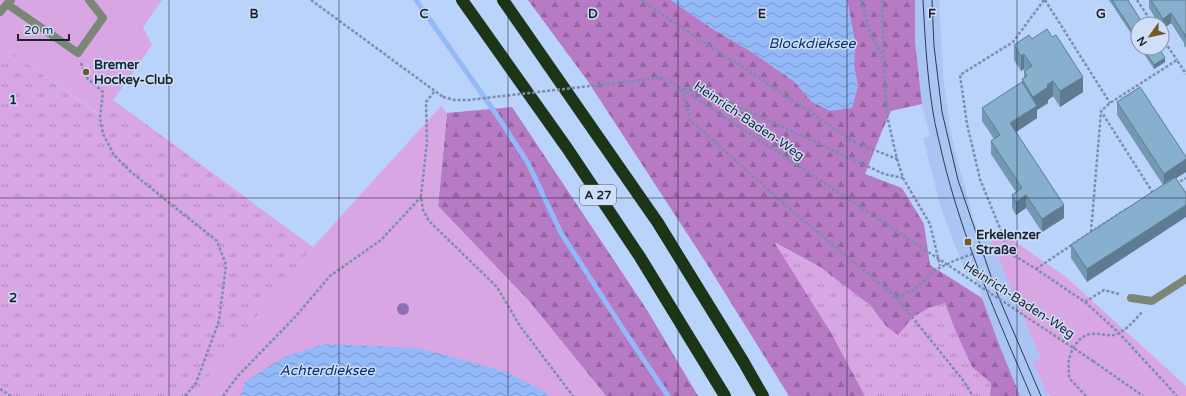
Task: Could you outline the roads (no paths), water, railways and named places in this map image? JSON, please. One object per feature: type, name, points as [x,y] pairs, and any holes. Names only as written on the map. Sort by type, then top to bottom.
[{"type":"highway","name":"A 27","points":[[462,0],[567,148],[640,257],[724,396]]},
{"type":"highway","name":"A 27","points":[[503,0],[658,224],[763,396]]},
{"type":"street","points":[[0,12],[9,2],[78,53],[103,18],[90,0]]},
{"type":"street","points":[[1131,298],[1152,301],[1186,279]]},
{"type":"water","name":"Blockdieksee","points":[[671,0],[846,0],[855,42],[854,65],[858,87],[852,108],[830,111],[812,102],[795,82],[755,54],[710,27]]},
{"type":"water","name":"Achterdieksee","points":[[324,344],[419,348],[507,372],[545,392],[549,396],[240,396],[245,382],[284,357]]},
{"type":"waterway","points":[[416,0],[494,111],[528,163],[561,233],[668,396]]},
{"type":"tram line","points":[[923,0],[926,56],[931,98],[936,128],[950,185],[981,277],[1031,396]]},
{"type":"tram line","points":[[932,0],[934,46],[942,112],[958,180],[996,291],[1041,396]]},
{"type":"place","name":"Bremer Hockey-Club","points":[[86,72]]},
{"type":"place","name":"Erkelenzer Straße","points":[[968,242]]}]
